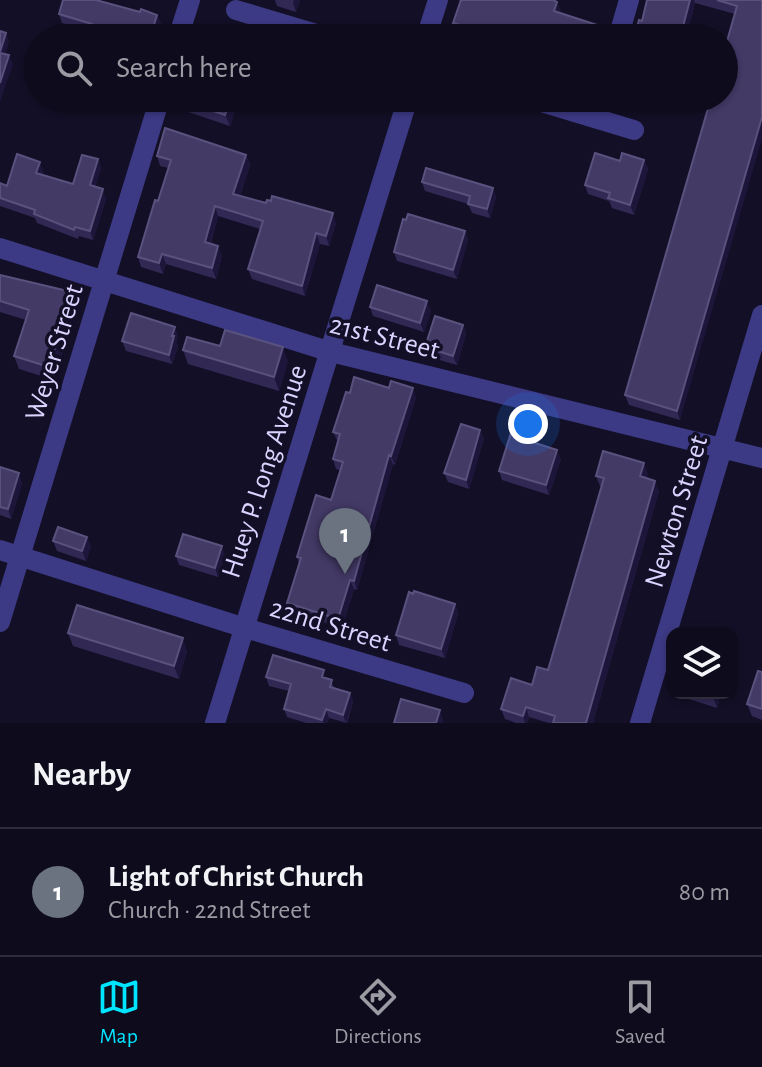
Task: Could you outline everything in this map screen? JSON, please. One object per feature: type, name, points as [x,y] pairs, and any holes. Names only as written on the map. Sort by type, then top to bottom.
[{"type":"street","points":[[182,24],[190,0]]},
{"type":"street","points":[[430,24],[438,0]]},
{"type":"street","points":[[622,24],[629,0]]},
{"type":"street","points":[[236,10],[283,24]]},
{"type":"street","name":"Weyer Street","points":[[0,622],[156,112]]},
{"type":"street","name":"Huey P. Long Avenue","points":[[215,723],[242,627],[331,352],[404,112]]},
{"type":"street","points":[[574,112],[634,130]]},
{"type":"street","name":"21st Street","points":[[0,248],[331,352],[762,458]]},
{"type":"street","name":"Newton Street","points":[[640,723],[762,315]]},
{"type":"street","name":"22nd Street","points":[[0,550],[464,693]]},
{"type":"building","points":[[63,0],[96,0],[157,15],[154,24],[92,24],[59,14]]},
{"type":"building","points":[[461,0],[553,0],[557,2],[554,11],[594,24],[456,24],[453,23]]},
{"type":"building","points":[[647,0],[690,0],[684,24],[638,24],[639,20],[642,21]]},
{"type":"building","points":[[717,0],[762,0],[762,117],[677,411],[625,395],[707,112],[738,112],[738,24],[732,24],[737,6]]},
{"type":"building","points":[[0,31],[6,33],[0,52]]},
{"type":"building","points":[[0,53],[9,55],[0,83]]},
{"type":"building","points":[[165,128],[246,155],[233,194],[266,203],[267,200],[271,201],[272,196],[333,213],[326,236],[316,233],[302,286],[248,269],[263,221],[215,206],[205,242],[218,246],[212,268],[162,254],[159,263],[138,257],[171,160],[157,156]]},
{"type":"building","points":[[595,153],[620,161],[622,153],[644,160],[630,205],[608,198],[610,193],[585,185]]},
{"type":"building","points":[[17,154],[40,162],[36,173],[73,184],[82,155],[98,159],[90,185],[103,189],[90,231],[75,227],[74,230],[34,214],[35,210],[0,198],[0,183],[7,186]]},
{"type":"building","points":[[426,168],[493,188],[487,209],[468,204],[470,196],[422,182]]},
{"type":"building","points":[[408,214],[465,231],[453,270],[394,252],[403,219],[406,220]]},
{"type":"building","points":[[0,275],[72,292],[49,367],[14,356],[29,310],[0,301]]},
{"type":"building","points":[[377,285],[427,301],[420,323],[370,307]]},
{"type":"building","points":[[131,313],[175,327],[169,355],[122,341]]},
{"type":"building","points":[[435,316],[463,325],[453,356],[425,347]]},
{"type":"building","points":[[225,330],[283,347],[274,377],[183,350],[187,337],[220,346]]},
{"type":"building","points":[[354,377],[389,388],[391,381],[413,388],[389,455],[354,581],[350,580],[338,619],[287,603],[316,495],[331,500],[343,462],[333,459],[340,434],[333,432]]},
{"type":"building","points":[[515,420],[536,427],[532,442],[557,450],[546,485],[499,471]]},
{"type":"building","points":[[461,424],[480,430],[466,480],[444,473]]},
{"type":"building","points":[[603,451],[644,463],[640,476],[655,481],[586,723],[553,723],[555,716],[526,707],[523,716],[501,709],[511,678],[532,685],[537,667],[548,670],[604,478],[596,476]]},
{"type":"building","points":[[0,467],[19,473],[8,509],[0,507]]},
{"type":"building","points":[[58,527],[87,537],[82,551],[53,541]]},
{"type":"building","points":[[183,534],[222,546],[215,568],[176,556]]},
{"type":"building","points":[[414,591],[455,604],[441,649],[396,635],[409,592],[413,594]]},
{"type":"building","points":[[77,605],[183,638],[174,666],[68,633]]},
{"type":"building","points":[[273,655],[324,670],[322,677],[332,680],[330,687],[350,693],[343,715],[326,709],[322,720],[284,709],[291,684],[266,677]]},
{"type":"building","points":[[758,671],[762,672],[762,709],[747,704]]},
{"type":"building","points":[[401,699],[440,710],[436,723],[394,723]]},
{"type":"place","name":"Light of Christ Church","points":[[345,574]]}]
